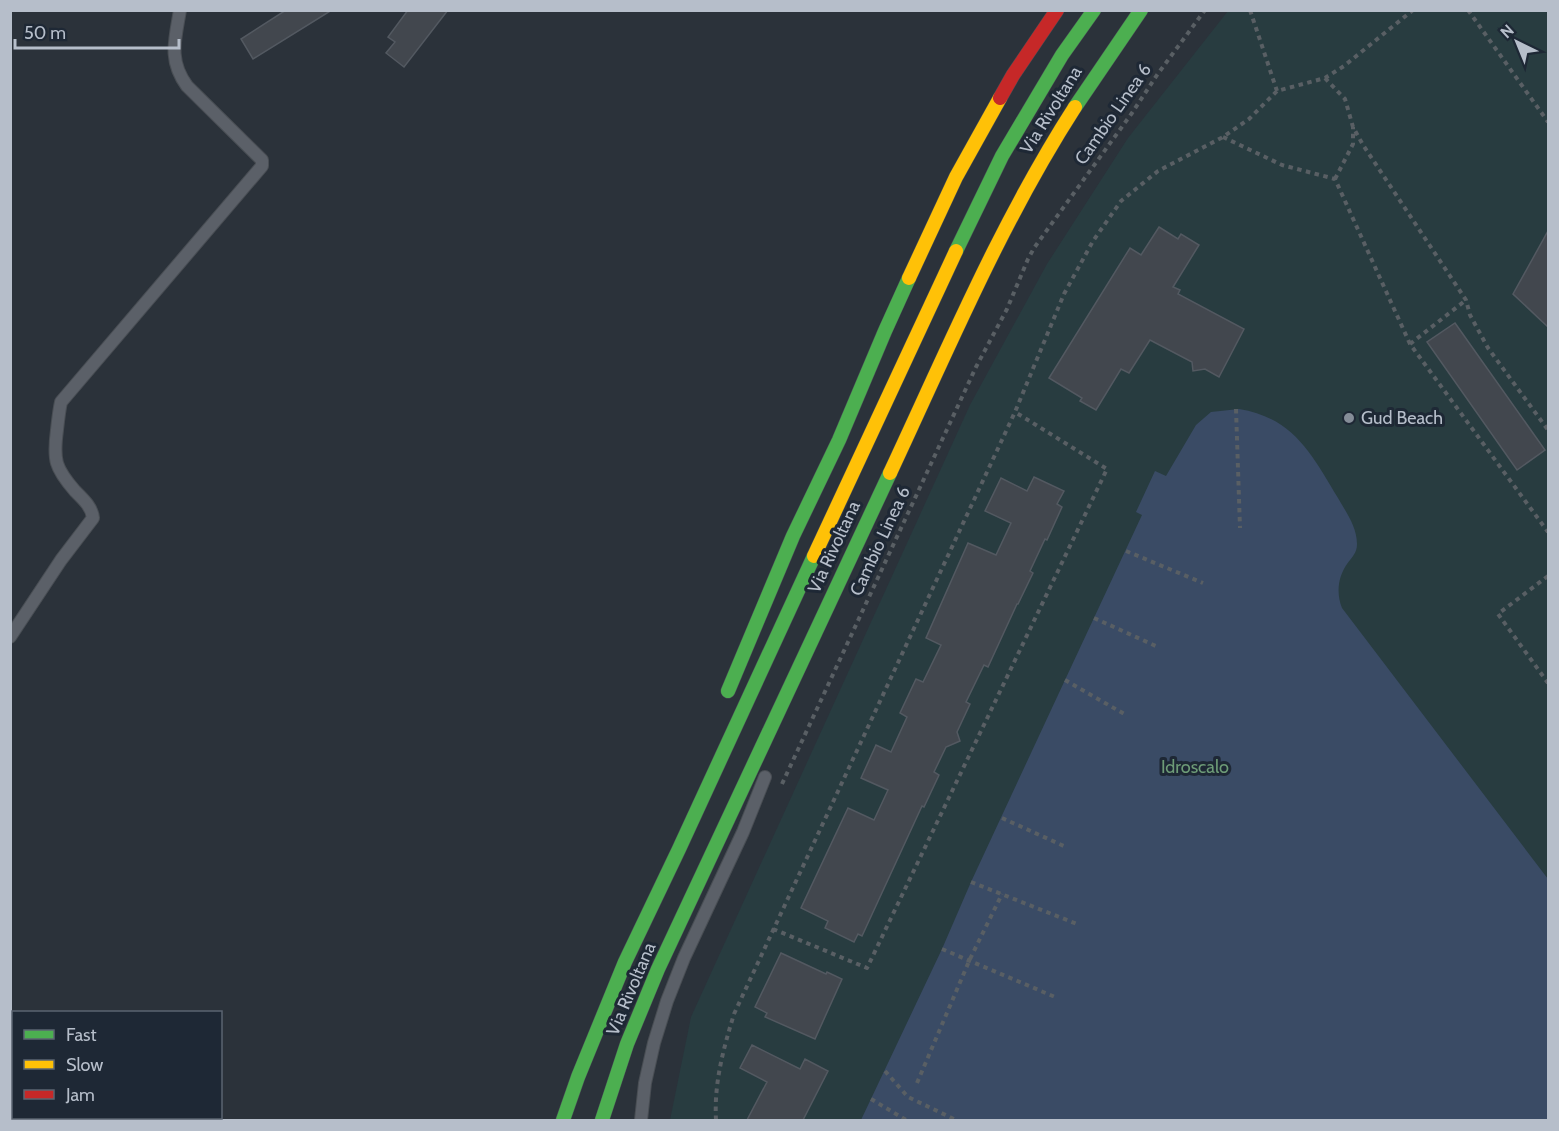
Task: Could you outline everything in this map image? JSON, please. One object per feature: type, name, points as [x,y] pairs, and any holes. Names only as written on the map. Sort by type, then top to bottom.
[{"type":"highway","points":[[724,700],[793,536],[956,177],[1014,75],[1057,10]]},
{"type":"highway","name":"Via Rivoltana","points":[[563,1120],[625,962],[957,249],[1021,120],[1094,10]]},
{"type":"highway","name":"Via Rivoltana","points":[[602,1120],[627,1044],[658,969],[1000,235],[1067,116],[1141,10]]},
{"type":"highway","points":[[896,459],[962,349]]},
{"type":"highway","points":[[607,971],[636,908]]},
{"type":"highway","points":[[551,1120],[559,1091]]},
{"type":"lane","points":[[10,637],[60,561],[93,518],[86,503],[62,475],[56,460],[54,451],[61,402],[262,166],[262,160],[180,77],[175,66],[174,53],[180,10]]},
{"type":"lane","points":[[785,727],[820,621]]},
{"type":"lane","points":[[642,1120],[645,1083],[667,1001],[684,958],[743,832],[768,769]]},
{"type":"path","name":"Cambio Linea 6","points":[[778,793],[976,367],[1007,309],[1028,259],[1204,10]]},
{"type":"path","points":[[1250,10],[1277,91]]},
{"type":"path","points":[[716,1120],[716,1083],[723,1049],[734,1014],[1015,412],[1064,294],[1093,241],[1121,201],[1158,171],[1223,137],[1249,119],[1277,91],[1325,78],[1344,66],[1413,10]]},
{"type":"path","points":[[1468,10],[1548,122]]},
{"type":"path","points":[[1325,78],[1345,99],[1353,127],[1363,146],[1466,300],[1470,315],[1488,348],[1548,430]]},
{"type":"path","points":[[1335,179],[1353,144],[1353,127]]},
{"type":"path","points":[[1223,137],[1282,165],[1335,179]]},
{"type":"path","points":[[1335,179],[1410,344],[1548,532]]},
{"type":"path","points":[[1410,344],[1466,300]]},
{"type":"path","points":[[1236,409],[1240,528]]},
{"type":"path","points":[[773,929],[867,968],[1107,469],[1015,412]]},
{"type":"path","points":[[1126,551],[1203,584]]},
{"type":"path","points":[[1548,576],[1498,614],[1548,683]]},
{"type":"path","points":[[1094,618],[1158,647]]},
{"type":"path","points":[[1065,680],[1126,715]]},
{"type":"path","points":[[1002,818],[1066,847]]},
{"type":"path","points":[[971,882],[1077,924]]},
{"type":"path","points":[[917,1083],[970,960],[1002,894]]},
{"type":"path","points":[[942,948],[1054,998]]},
{"type":"path","points":[[885,1071],[908,1097],[956,1120]]},
{"type":"path","points":[[871,1100],[906,1120]]},
{"type":"green space","name":"Idroscalo","points":[[1228,11],[1548,11],[1548,1120],[670,1120],[691,1017],[970,405],[1047,264],[1128,138]]},
{"type":"water","name":"Idroscalo","points":[[1239,409],[1274,421],[1288,430],[1310,453],[1348,514],[1357,538],[1355,552],[1340,580],[1339,597],[1342,608],[1548,879],[1548,1120],[861,1120],[1142,515],[1136,512],[1155,471],[1166,476],[1196,425],[1211,412]]},
{"type":"building","points":[[286,10],[332,10],[253,59],[241,39]]},
{"type":"building","points":[[408,10],[448,10],[404,67],[386,53],[395,42],[388,37]]},
{"type":"building","points":[[1159,227],[1178,239],[1181,234],[1199,245],[1173,287],[1180,290],[1178,294],[1244,329],[1219,377],[1205,369],[1193,371],[1192,362],[1150,340],[1129,373],[1121,369],[1096,410],[1080,401],[1082,398],[1049,378],[1130,248],[1141,255]]},
{"type":"building","points":[[1548,231],[1548,327],[1513,294]]},
{"type":"building","points":[[1455,323],[1545,450],[1517,470],[1427,342]]},
{"type":"building","points":[[1034,477],[1064,491],[1057,504],[1062,507],[1030,571],[1033,573],[988,667],[984,665],[966,702],[970,704],[957,732],[960,741],[946,747],[934,772],[939,775],[924,807],[922,806],[862,936],[858,934],[854,942],[825,928],[828,921],[801,908],[848,808],[874,820],[888,790],[861,778],[876,745],[891,752],[907,717],[900,713],[916,679],[923,682],[941,645],[926,638],[968,543],[996,555],[1011,523],[985,511],[1001,478],[1027,491]]},
{"type":"building","points":[[781,953],[842,979],[815,1039],[765,1017],[767,1013],[755,1007]]},
{"type":"building","points":[[752,1045],[800,1069],[805,1059],[828,1071],[803,1120],[747,1120],[767,1082],[740,1068]]},
{"type":"traffic: fast","points":[[956,251],[1002,156],[1062,55],[1094,10]]},
{"type":"traffic: fast","points":[[1075,107],[1141,10]]},
{"type":"traffic: fast","points":[[728,691],[793,536],[839,440],[909,278]]},
{"type":"traffic: fast","points":[[602,1120],[627,1044],[658,969],[890,473]]},
{"type":"traffic: fast","points":[[563,1120],[625,962],[814,556]]},
{"type":"traffic: slow","points":[[909,278],[956,177],[1000,98]]},
{"type":"traffic: slow","points":[[890,473],[999,241],[1023,195],[1075,107]]},
{"type":"traffic: slow","points":[[814,556],[956,251]]},
{"type":"traffic: jam","points":[[1000,98],[1057,10]]},
{"type":"place","name":"Gud Beach","points":[[1349,418]]}]
